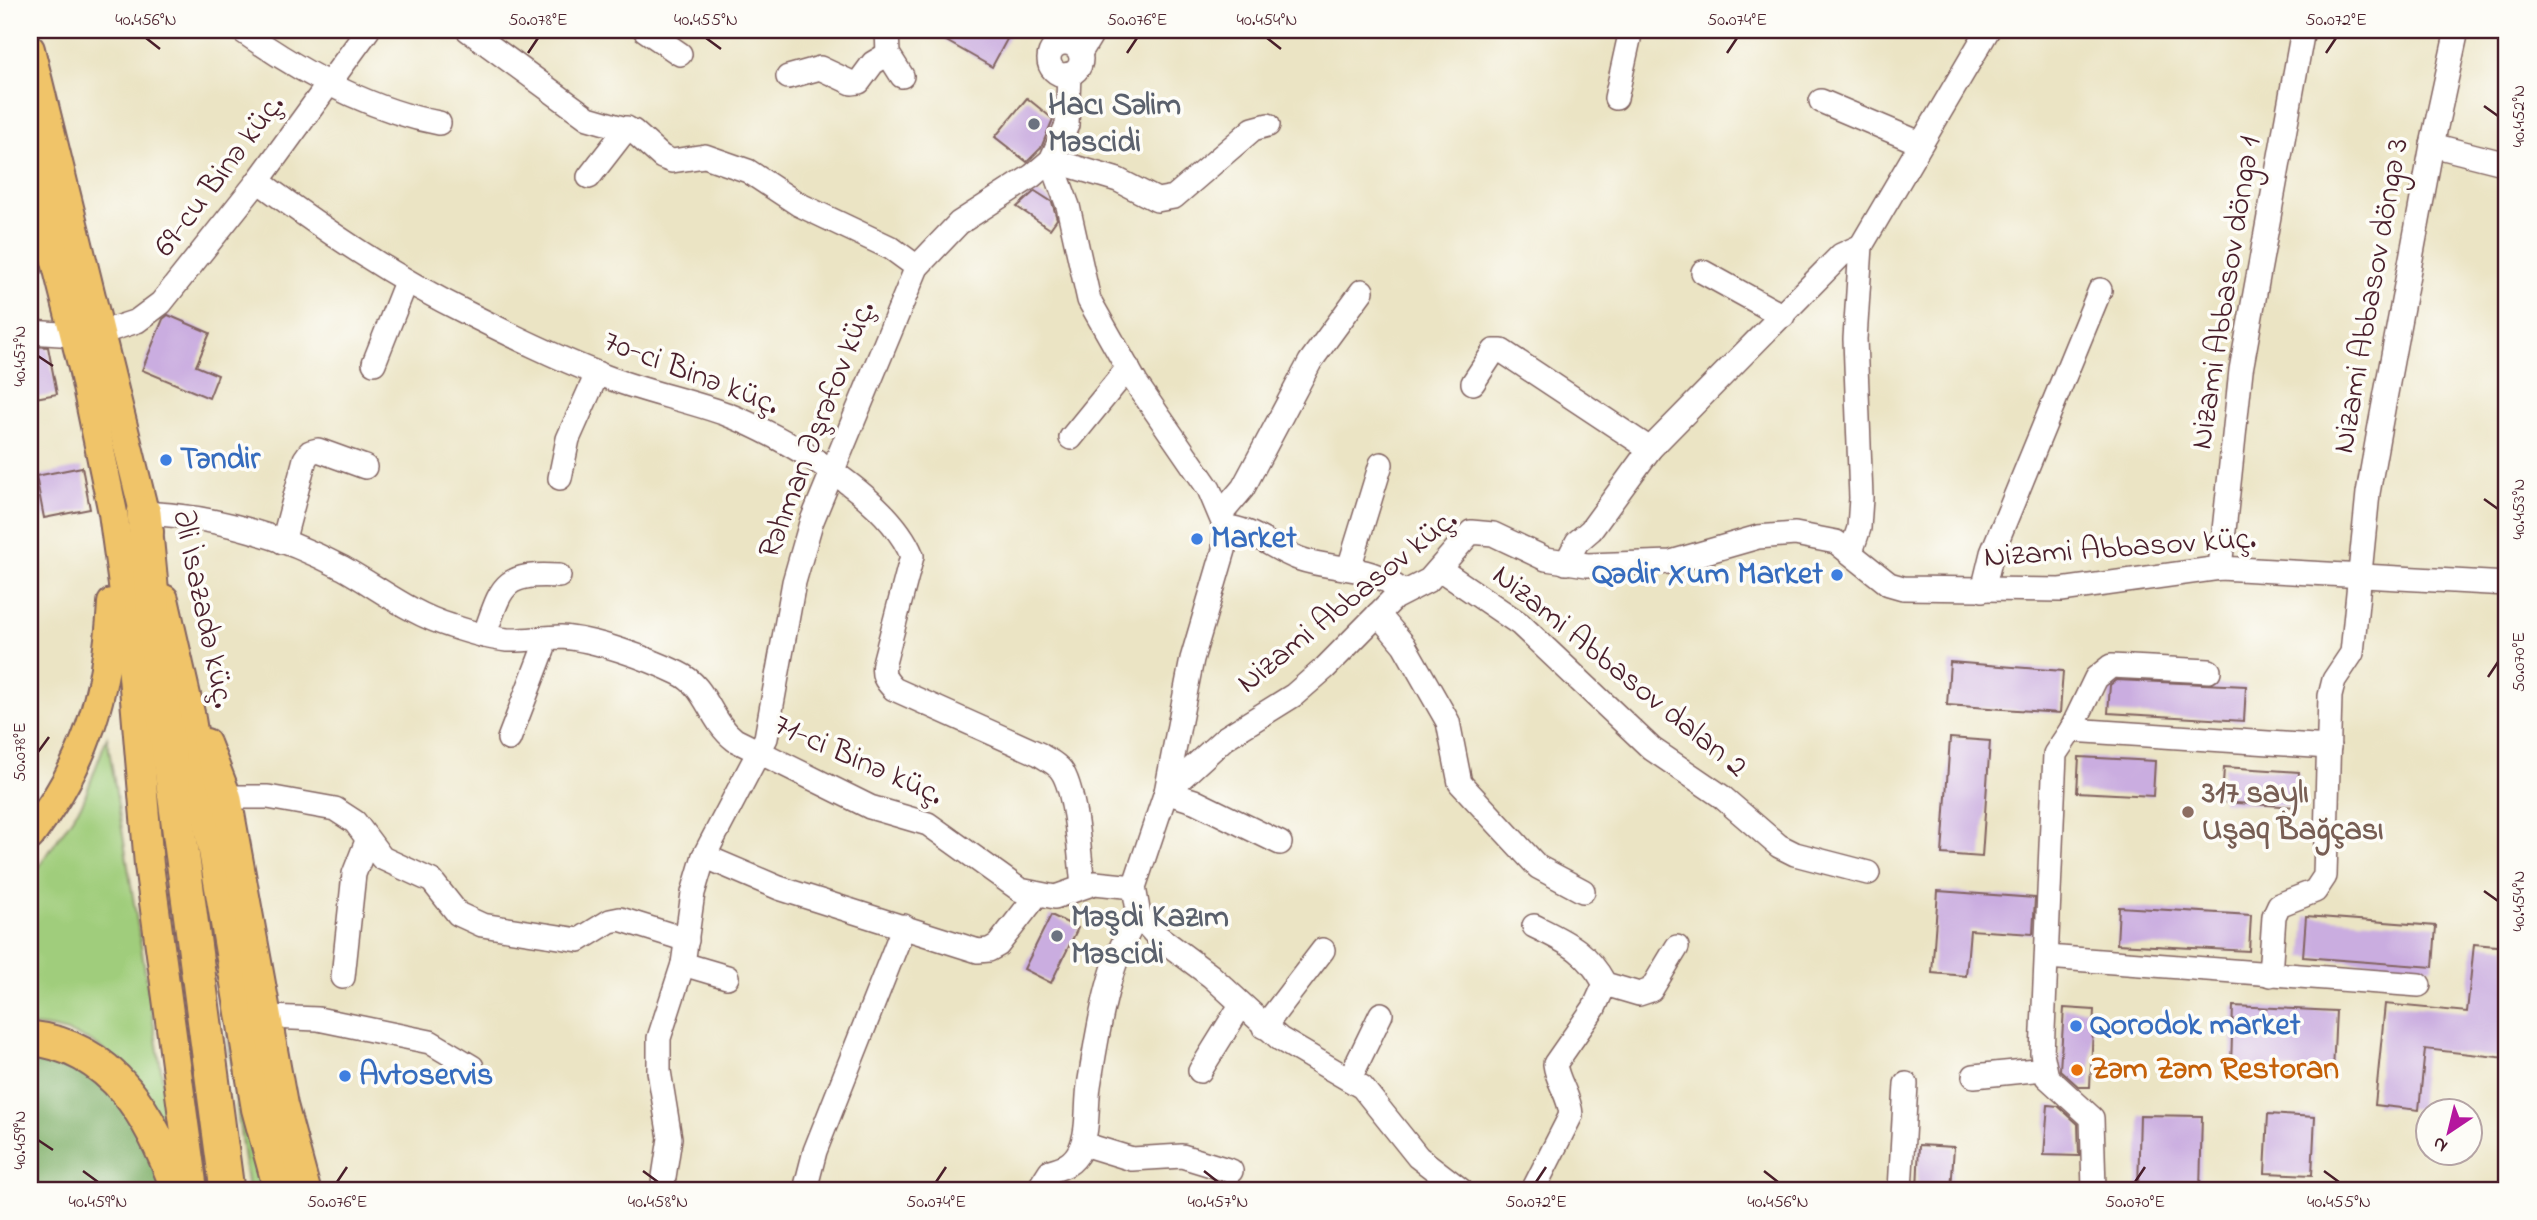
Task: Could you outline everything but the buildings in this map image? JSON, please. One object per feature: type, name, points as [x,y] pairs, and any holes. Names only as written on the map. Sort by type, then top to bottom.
[{"type":"highway","points":[[129,513],[163,709],[227,1190]]},
{"type":"highway","points":[[30,1038],[73,1049],[106,1069],[130,1094],[155,1129],[178,1190]]},
{"type":"main road","name":"Əli İsazadə küç.","points":[[30,49],[88,334],[129,513],[190,713],[256,1109],[278,1190]]},
{"type":"main road","name":"Əli İsazadə küç.","points":[[30,159],[88,334]]},
{"type":"main road","points":[[30,836],[67,781],[90,735],[109,658],[129,513]]},
{"type":"main road","points":[[129,513],[129,628],[149,865],[193,1190]]},
{"type":"main road","points":[[190,713],[215,762],[227,797],[283,1105],[306,1190]]},
{"type":"street","points":[[240,30],[329,83],[394,111],[439,123]]},
{"type":"street","name":"69-cu Binə küç.","points":[[88,334],[136,321],[161,303],[258,181],[369,30]]},
{"type":"street","points":[[468,30],[588,118],[627,128],[672,161],[705,156],[748,170],[798,204],[891,248],[917,267]]},
{"type":"street","points":[[645,30],[680,54]]},
{"type":"street","points":[[887,30],[888,54],[902,76]]},
{"type":"street","points":[[1069,42],[1094,30]]},
{"type":"street","points":[[1616,98],[1630,30]]},
{"type":"street","points":[[1851,552],[1859,528],[1861,498],[1854,339],[1861,246],[1988,30]]},
{"type":"street","name":"Nizami Abbasov döngə 1","points":[[2220,568],[2241,370],[2304,30]]},
{"type":"street","name":"Nizami Abbasov döngə 3","points":[[2270,975],[2274,916],[2279,905],[2315,891],[2325,876],[2330,696],[2334,680],[2352,653],[2368,493],[2432,145],[2457,30]]},
{"type":"street","name":"Rəhman Əşrəfov küç.","points":[[662,1190],[670,1138],[659,1071],[659,1038],[683,964],[693,893],[704,856],[760,753],[771,717],[802,550],[831,471],[917,267],[959,223],[1032,176],[1051,160],[1067,125],[1069,74],[1056,72],[1049,61],[1052,48],[1069,42]]},
{"type":"street","points":[[788,76],[820,68],[852,83],[859,82],[873,63],[888,54]]},
{"type":"street","points":[[1821,101],[1920,143]]},
{"type":"street","points":[[1051,160],[1097,172],[1149,197],[1164,200],[1174,197],[1253,129],[1268,125]]},
{"type":"street","points":[[589,177],[627,128]]},
{"type":"street","points":[[2432,145],[2507,164]]},
{"type":"street","points":[[1051,160],[1068,206],[1090,300],[1128,368],[1201,476],[1223,520],[1224,550],[1192,659],[1166,792],[1194,802],[1280,843]]},
{"type":"street","name":"70-ci Binə küç.","points":[[258,181],[321,228],[406,282],[597,374],[748,423],[831,471],[886,516],[906,542],[912,556],[884,663],[882,673],[886,681],[894,689],[1039,754],[1060,769],[1067,781],[1083,886]]},
{"type":"street","points":[[1566,563],[1577,542],[1591,530],[1650,449],[1841,255],[1861,246]]},
{"type":"street","points":[[1703,272],[1783,316]]},
{"type":"street","points":[[374,363],[406,282]]},
{"type":"street","points":[[1983,590],[1992,553],[2100,290]]},
{"type":"street","points":[[1223,520],[1310,362],[1362,291]]},
{"type":"street","points":[[30,332],[88,334]]},
{"type":"street","points":[[1473,383],[1494,351],[1502,351],[1650,449]]},
{"type":"street","points":[[1071,438],[1128,368]]},
{"type":"street","points":[[560,478],[568,439],[597,374]]},
{"type":"street","points":[[283,542],[305,459],[310,452],[318,450],[365,467]]},
{"type":"street","points":[[1349,568],[1381,464]]},
{"type":"street","name":"71-ci Binə küç.","points":[[129,513],[204,518],[283,542],[343,568],[428,618],[484,636],[510,640],[563,637],[598,645],[680,673],[695,684],[723,731],[760,753],[870,807],[928,824],[947,835],[1020,890],[1037,895]]},
{"type":"street","points":[[1223,520],[1303,560],[1385,578],[1402,592]]},
{"type":"street","name":"Nizami Abbasov küç.","points":[[1134,887],[1166,792],[1225,738],[1294,695],[1402,592],[1429,580],[1441,570],[1465,537],[1477,530],[1493,534],[1546,559],[1566,563],[1633,565],[1671,562],[1758,537],[1795,534],[1836,542],[1889,584],[1903,588],[2085,589],[2189,570],[2220,568],[2507,584]]},
{"type":"street","name":"Nizami Abbasov dalan 2","points":[[1441,570],[1520,624],[1652,749],[1721,796],[1779,846],[1795,854],[1868,873]]},
{"type":"street","points":[[484,636],[500,594],[508,583],[520,576],[559,576]]},
{"type":"street","points":[[1378,614],[1404,645],[1448,722],[1460,783],[1538,867],[1583,891]]},
{"type":"street","points":[[509,739],[543,650],[543,638]]},
{"type":"street","points":[[2094,1190],[2092,1118],[2054,1086],[2044,1069],[2042,1053],[2055,754],[2071,730],[2096,678],[2111,666],[2209,671]]},
{"type":"street","points":[[2071,730],[2329,747]]},
{"type":"street","points":[[227,797],[268,797],[335,809],[355,822],[367,841],[390,863],[432,881],[458,914],[482,925],[579,940],[620,919],[687,940]]},
{"type":"street","points":[[343,977],[354,874],[367,841]]},
{"type":"street","points":[[704,856],[779,888],[978,951],[989,950],[998,945],[1037,895],[1055,897],[1083,886],[1102,883],[1134,887],[1139,916],[1156,935],[1211,976],[1264,1027],[1302,1052],[1350,1077],[1378,1104],[1418,1157],[1461,1190]]},
{"type":"street","points":[[1038,1190],[1050,1171],[1074,1161],[1083,1144],[1089,1088],[1105,1006],[1126,934],[1139,916]]},
{"type":"street","points":[[805,1190],[815,1151],[904,926]]},
{"type":"street","points":[[1534,926],[1576,946],[1593,962],[1605,984],[1639,995],[1651,990],[1677,947]]},
{"type":"street","points":[[1264,1027],[1323,950]]},
{"type":"street","points":[[2048,957],[2419,985]]},
{"type":"street","points":[[683,964],[727,977]]},
{"type":"street","points":[[1533,1190],[1567,1130],[1571,1115],[1570,1103],[1556,1075],[1555,1064],[1594,1008],[1605,984]]},
{"type":"street","points":[[1200,1071],[1241,1005]]},
{"type":"street","points":[[1350,1077],[1381,1014]]},
{"type":"street","points":[[269,1017],[318,1019],[430,1042],[472,1067]]},
{"type":"street","points":[[1974,1076],[2044,1069]]},
{"type":"street","points":[[1900,1190],[1906,1084]]},
{"type":"street","points":[[1083,1144],[1132,1160],[1182,1156],[1231,1171]]},
{"type":"green space","points":[[107,737],[174,1149],[149,1103],[120,1064],[82,1037],[58,1029],[30,1026],[30,880],[83,802]]},
{"type":"green space","points":[[227,1033],[265,1190],[248,1190]]},
{"type":"green space","points":[[30,1051],[66,1059],[112,1091],[149,1140],[163,1190],[30,1190]]},
{"type":"place","name":"Hacı Səlim Məscidi","points":[[1034,124]]},
{"type":"place","name":"Təndir","points":[[166,460]]},
{"type":"place","name":"Market","points":[[1197,539]]},
{"type":"place","name":"Qədir Xum Market","points":[[1837,575]]},
{"type":"place","name":"317 saylı Uşaq Bağçası","points":[[2188,812]]},
{"type":"place","name":"Məşdi Kazım Məscidi","points":[[1057,936]]},
{"type":"place","name":"Qorodok market","points":[[2076,1026]]},
{"type":"place","name":"Zəm Zəm Restoran","points":[[2077,1070]]},
{"type":"place","name":"Avtoservis","points":[[345,1076]]}]
